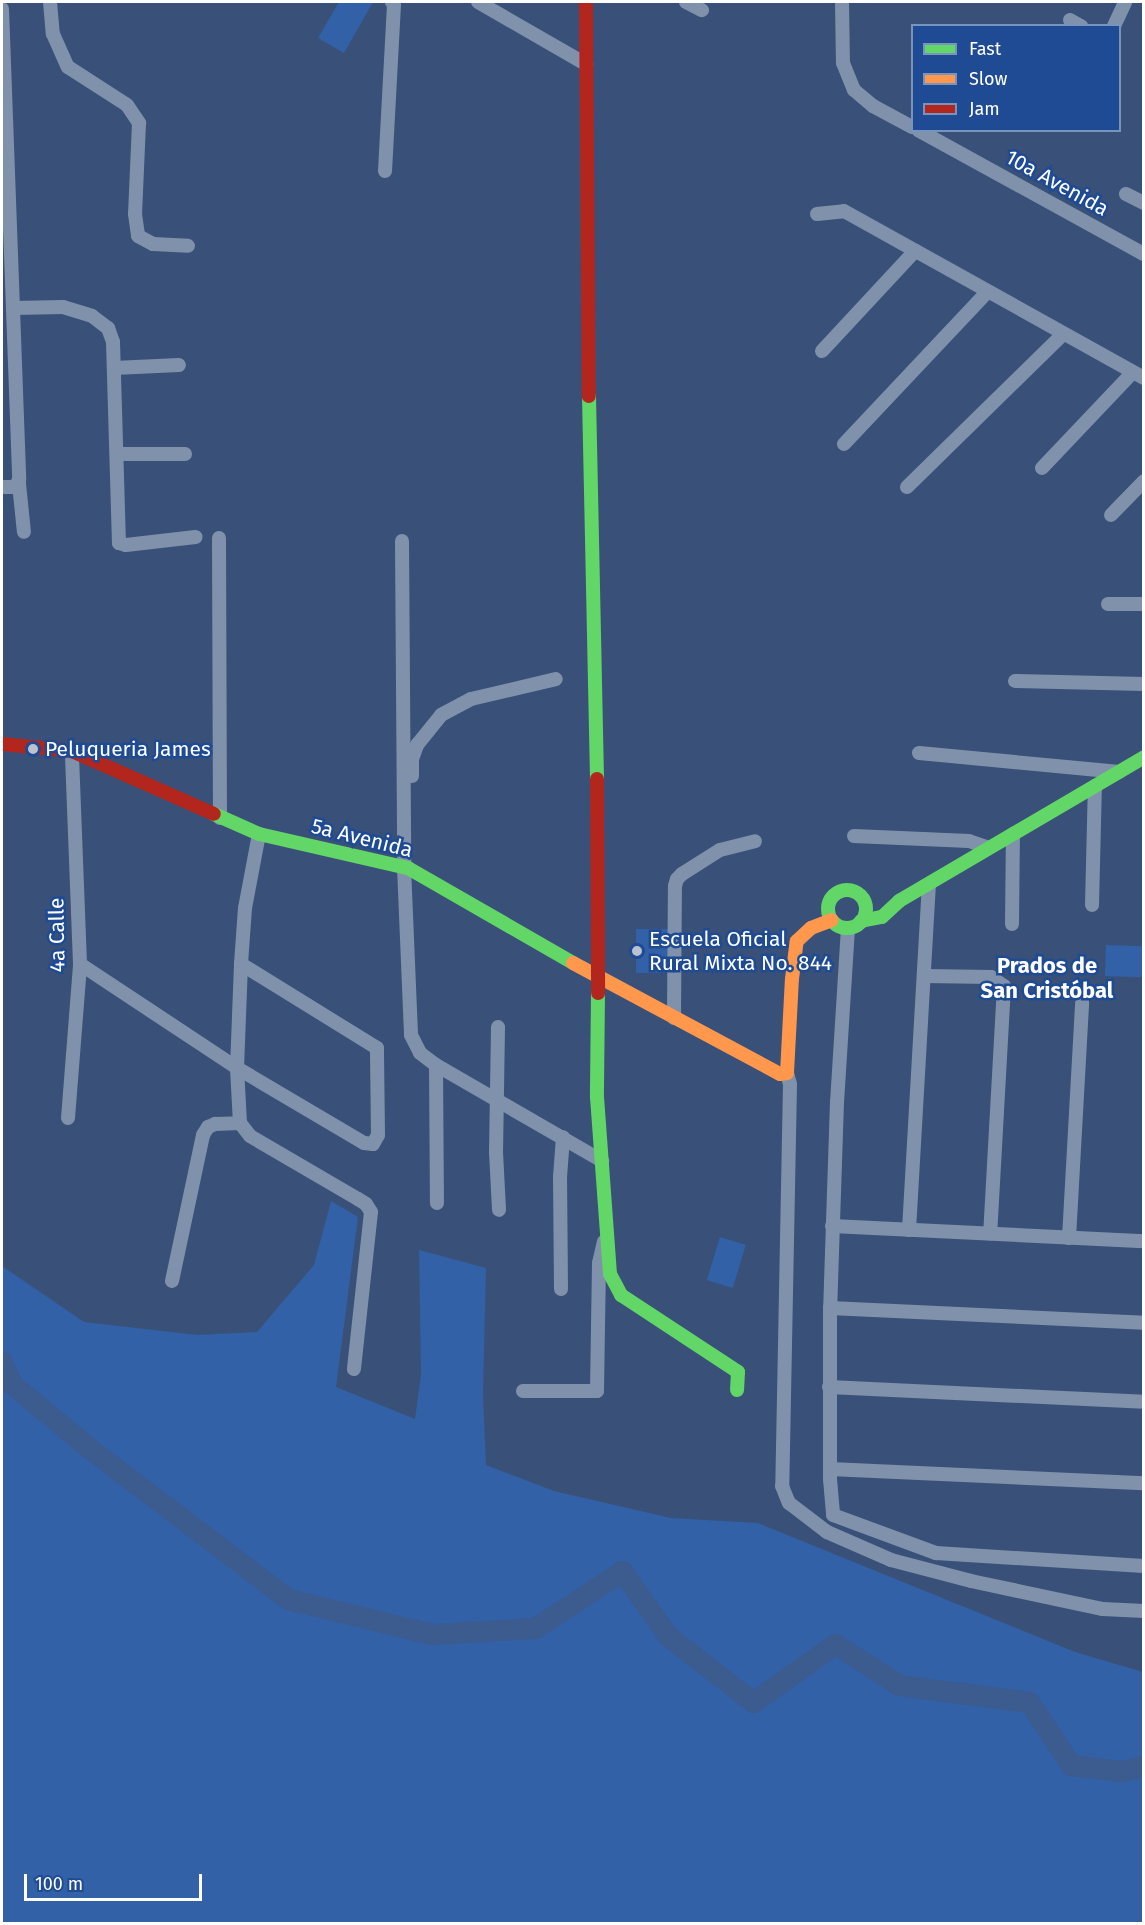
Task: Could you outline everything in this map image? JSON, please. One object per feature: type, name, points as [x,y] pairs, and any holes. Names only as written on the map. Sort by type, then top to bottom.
[{"type":"street","points":[[50,2],[53,34],[68,67],[127,105],[139,123],[135,214],[138,236],[153,244],[188,246]]},
{"type":"street","points":[[385,171],[393,2]]},
{"type":"street","points":[[478,2],[586,64]]},
{"type":"street","points":[[586,2],[586,261],[599,848],[597,1098],[610,1274],[621,1295],[738,1372],[737,1390]]},
{"type":"street","points":[[686,2],[702,10]]},
{"type":"street","points":[[842,2],[843,63],[854,90],[873,106],[911,126]]},
{"type":"street","points":[[1115,24],[1125,2]]},
{"type":"street","points":[[2,9],[7,266],[14,308],[8,348],[12,486],[24,531]]},
{"type":"street","name":"10a Avenida","points":[[922,132],[1143,254]]},
{"type":"street","points":[[1126,194],[1143,203]]},
{"type":"street","points":[[817,214],[844,211],[1138,375],[1042,468]]},
{"type":"street","points":[[822,351],[915,251]]},
{"type":"street","points":[[844,444],[987,292]]},
{"type":"street","points":[[14,308],[63,307],[92,316],[108,328],[113,342],[119,543],[126,545],[196,537]]},
{"type":"street","points":[[907,487],[1064,334]]},
{"type":"street","points":[[114,368],[179,365]]},
{"type":"street","points":[[118,454],[185,454]]},
{"type":"street","points":[[1111,515],[1143,481]]},
{"type":"street","points":[[219,538],[220,818]]},
{"type":"street","points":[[402,541],[406,868],[411,1035],[420,1053],[436,1065],[497,1098],[602,1161]]},
{"type":"street","points":[[1108,604],[1140,601]]},
{"type":"street","points":[[406,868],[412,759],[417,745],[429,729],[441,715],[471,699],[556,679]]},
{"type":"street","points":[[1015,681],[1143,684]]},
{"type":"street","name":"5a Avenida","points":[[2,744],[72,751],[259,834],[406,868],[674,1018],[780,1074],[787,1073]]},
{"type":"street","name":"4a Calle","points":[[68,1118],[80,964],[72,751]]},
{"type":"street","points":[[919,753],[1119,771]]},
{"type":"street","points":[[830,917],[839,926],[848,928],[861,921],[882,917],[899,902],[1143,757]]},
{"type":"street","points":[[1092,905],[1095,786]]},
{"type":"street","points":[[259,834],[245,908],[241,964],[237,1068],[240,1123],[243,1130],[250,1136],[366,1204],[370,1212],[354,1369]]},
{"type":"street","points":[[1012,924],[1013,834]]},
{"type":"street","points":[[854,836],[969,841],[989,848]]},
{"type":"street","points":[[674,1018],[675,886],[677,879],[720,850],[755,841]]},
{"type":"street","points":[[909,1230],[929,885]]},
{"type":"street","points":[[830,917],[833,896],[844,890],[856,892],[864,901],[866,912],[861,921]]},
{"type":"street","points":[[864,901],[899,902]]},
{"type":"street","points":[[830,917],[807,921],[796,928],[791,948],[787,992],[787,1073],[790,1084],[782,1486],[789,1503],[827,1532],[891,1560],[971,1581],[1103,1609],[1143,1611]]},
{"type":"street","points":[[848,928],[832,1226],[829,1387],[833,1515],[914,1547],[936,1553],[1143,1566]]},
{"type":"street","points":[[80,964],[237,1068],[364,1143],[373,1144],[378,1135],[377,1048],[241,964]]},
{"type":"street","points":[[924,976],[991,977],[1004,986],[990,1234]]},
{"type":"street","points":[[1069,1238],[1082,1002]]},
{"type":"street","points":[[498,1027],[499,1210]]},
{"type":"street","points":[[436,1065],[436,1203]]},
{"type":"street","points":[[172,1281],[203,1135],[208,1127],[215,1124],[240,1123]]},
{"type":"street","points":[[561,1290],[560,1177],[563,1137]]},
{"type":"street","points":[[523,1391],[597,1390],[599,1263],[607,1225]]},
{"type":"street","points":[[832,1226],[1143,1241]]},
{"type":"street","points":[[830,1308],[1143,1323]]},
{"type":"street","points":[[829,1387],[1143,1402]]},
{"type":"street","points":[[830,1470],[1143,1483]]},
{"type":"shaded area","points":[[339,2],[373,2],[344,53],[318,38]]},
{"type":"shaded area","points":[[636,929],[670,929],[670,973],[636,973]]},
{"type":"shaded area","points":[[1106,945],[1143,946],[1142,977],[1105,976]]},
{"type":"shaded area","points":[[331,1201],[358,1217],[336,1387],[415,1419],[421,1375],[419,1250],[486,1268],[483,1394],[486,1465],[554,1491],[671,1518],[758,1523],[1075,1652],[1143,1672],[1143,1923],[2,1923],[2,1266],[84,1322],[197,1335],[257,1332],[314,1265]]},
{"type":"shaded area","points":[[720,1237],[746,1245],[733,1288],[707,1280]]},
{"type":"waterway","points":[[2,1362],[12,1384],[89,1448],[288,1599],[432,1634],[535,1628],[622,1571],[668,1636],[753,1702],[835,1644],[899,1685],[1029,1702],[1071,1765],[1122,1771],[1144,1766]]},
{"type":"traffic: fast","points":[[589,396],[597,779]]},
{"type":"traffic: fast","points":[[861,921],[882,917],[899,901],[1144,757]]},
{"type":"traffic: fast","points":[[214,814],[259,834],[408,868],[573,963]]},
{"type":"traffic: fast","points":[[847,890],[860,896],[866,909],[860,922],[847,928],[834,922],[828,909],[834,896],[847,890]]},
{"type":"traffic: fast","points":[[598,993],[597,1097],[610,1274],[621,1295],[738,1372],[737,1390]]},
{"type":"traffic: slow","points":[[573,963],[780,1074],[787,1073],[792,979],[797,941],[811,928],[832,920]]},
{"type":"traffic: jam","points":[[586,2],[589,396]]},
{"type":"traffic: jam","points":[[2,744],[72,751],[214,814]]},
{"type":"traffic: jam","points":[[597,779],[598,993]]},
{"type":"place","name":"Peluqueria James","points":[[33,749]]},
{"type":"place","name":"Escuela Oficial Rural Mixta No. 844","points":[[637,951]]},
{"type":"district","name":"Prados de San Cristóbal","points":[[1047,978]]}]
